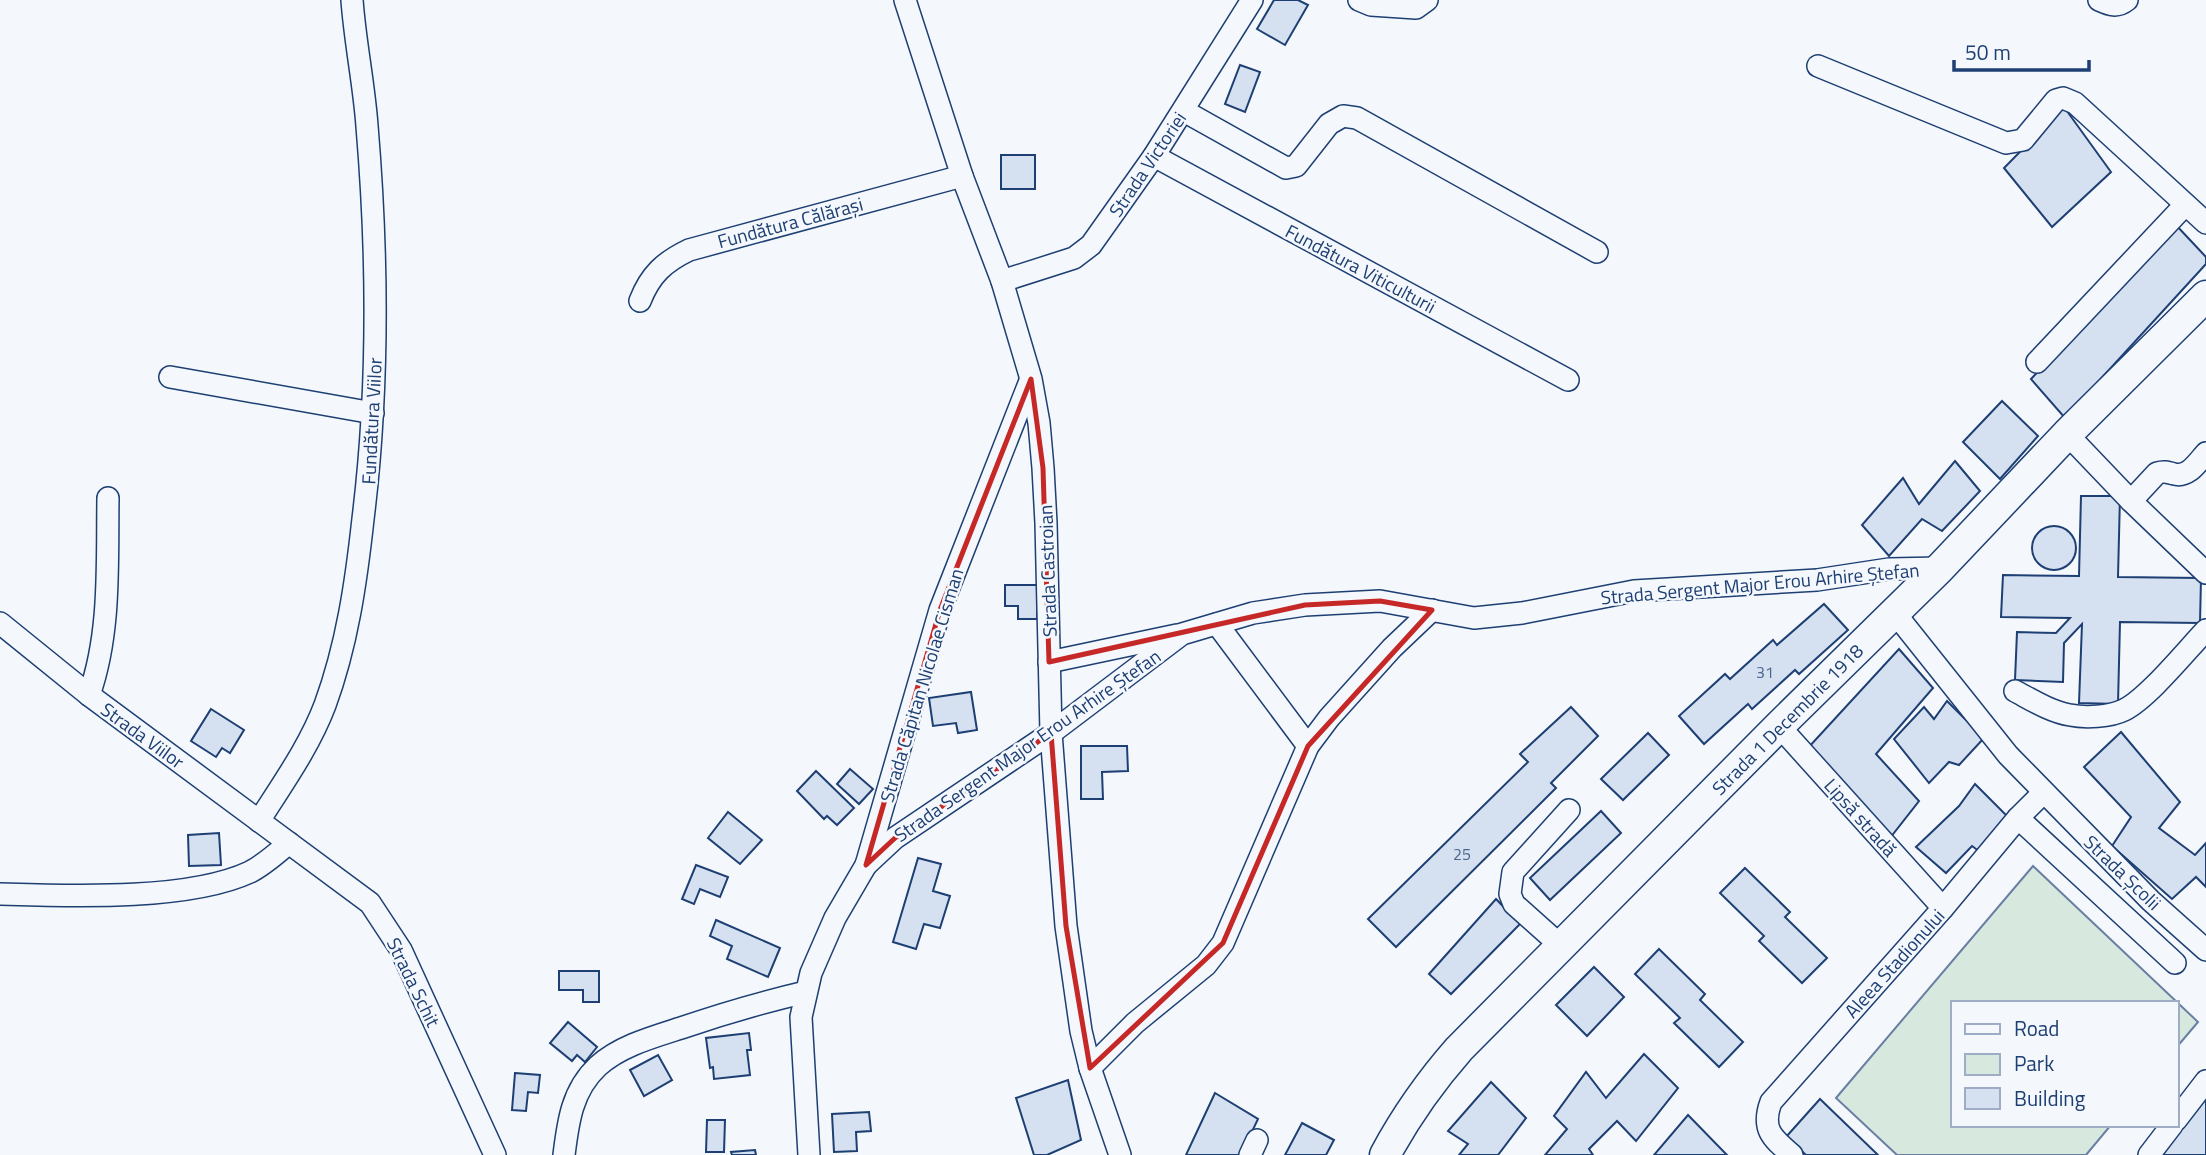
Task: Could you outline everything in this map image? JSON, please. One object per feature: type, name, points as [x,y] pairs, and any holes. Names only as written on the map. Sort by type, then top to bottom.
[{"type":"highway","name":"Strada 1 Decembrie 1918","points":[[1385,1155],[1429,1084],[1560,946],[1940,568],[2067,434],[2206,296]]},
{"type":"street","name":"Fundătura Viilor","points":[[260,821],[309,741],[324,707],[344,649],[356,585],[368,476],[375,354],[373,214],[367,125],[352,0]]},
{"type":"street","name":"Strada Castroian","points":[[905,0],[962,176],[1002,281],[1031,379],[1043,468],[1051,733],[1066,926],[1081,1031],[1090,1068],[1120,1155]]},
{"type":"street","name":"Strada Victoriei","points":[[1002,281],[1074,258],[1091,245],[1184,111],[1252,0]]},
{"type":"street","points":[[1359,0],[1371,5],[1416,8],[1427,0]]},
{"type":"street","points":[[2099,0],[2114,6],[2127,0]]},
{"type":"street","points":[[1818,66],[2006,143],[2023,140],[2056,100],[2063,98],[2075,103],[2206,223]]},
{"type":"street","points":[[1184,111],[1286,167],[1296,166],[1329,124],[1343,116],[1357,118],[1597,252]]},
{"type":"street","name":"Fundătura Viticulturii","points":[[1154,156],[1568,380]]},
{"type":"street","name":"Fundătura Călărași","points":[[639,301],[647,283],[658,269],[671,258],[689,250],[962,176]]},
{"type":"street","points":[[2037,362],[2185,205]]},
{"type":"street","points":[[170,377],[373,413]]},
{"type":"street","name":"Strada Căpitan Nicolae Cisman","points":[[809,1155],[800,1040],[806,992],[821,947],[866,865],[940,610],[1031,379]]},
{"type":"street","points":[[2067,434],[2131,501],[2206,573]]},
{"type":"street","points":[[2131,501],[2157,473],[2162,471],[2181,476],[2186,474],[2206,453]]},
{"type":"street","points":[[89,695],[103,636],[108,498]]},
{"type":"street","name":"Strada Sergent Major Erou Arhire Ștefan","points":[[866,865],[895,838],[1051,733],[1182,634],[1253,613],[1305,605],[1380,601],[1464,617],[1498,616],[1634,591],[1817,580],[1889,569],[1940,568]]},
{"type":"street","points":[[1090,1068],[1135,1023],[1206,965],[1223,943],[1308,746],[1329,718],[1392,648],[1432,610]]},
{"type":"street","name":"Strada Școlii","points":[[1894,612],[2008,755],[2043,793],[2151,901],[2206,950]]},
{"type":"street","name":"Strada Viilor","points":[[0,623],[89,695],[289,843]]},
{"type":"street","points":[[1217,624],[1308,746]]},
{"type":"street","points":[[2015,691],[2071,716],[2122,712],[2137,702],[2206,630]]},
{"type":"street","points":[[1049,662],[1182,634]]},
{"type":"street","name":"Lipsă stradă","points":[[1779,726],[1943,908]]},
{"type":"street","name":"Aleea Stadionului","points":[[1792,1155],[1768,1148],[1770,1133],[1767,1119],[1771,1102],[1943,908],[2018,818],[2043,793]]},
{"type":"street","points":[[1560,946],[1514,904],[1510,894],[1513,872],[1569,810]]},
{"type":"street","points":[[2018,818],[2175,963]]},
{"type":"street","points":[[0,894],[69,896],[193,887],[230,879],[251,871],[289,843]]},
{"type":"street","name":"Strada Schit","points":[[289,843],[370,903],[388,928],[401,950],[495,1155]]},
{"type":"street","points":[[564,1155],[573,1103],[585,1081],[598,1066],[614,1055],[645,1040],[708,1019],[806,992]]},
{"type":"street","points":[[2178,1117],[2206,1081]]},
{"type":"street","points":[[2149,1155],[2170,1127]]},
{"type":"highlighted area","points":[[1031,379],[1043,468],[1049,662],[1305,605],[1380,601],[1432,610],[1308,746],[1223,943],[1090,1068],[1066,926],[1051,733],[895,838],[866,865],[940,610]]},
{"type":"green space","points":[[2033,866],[2176,1001],[1951,1001],[1951,1127],[2109,1127],[2086,1155],[1897,1155],[1836,1098]]},
{"type":"green space","points":[[2178,1003],[2198,1022],[2178,1046]]},
{"type":"building","points":[[1274,0],[1298,0],[1308,5],[1285,45],[1257,29]]},
{"type":"building","points":[[1240,65],[1260,72],[1245,112],[1225,104]]},
{"type":"building","points":[[2064,107],[2111,172],[2052,227],[2004,168]]},
{"type":"building","points":[[1001,155],[1035,155],[1035,189],[1001,189]]},
{"type":"building","points":[[2175,224],[2206,257],[2206,264],[2065,418],[2031,379]]},
{"type":"building","points":[[2002,401],[2038,436],[2000,479],[1963,442]]},
{"type":"building","points":[[1955,461],[1980,491],[1942,531],[1922,519],[1889,556],[1862,525],[1903,478],[1919,504]]},
{"type":"building","points":[[2081,496],[2120,496],[2118,577],[2201,578],[2200,623],[2120,622],[2118,704],[2079,703],[2082,624],[2064,643],[2063,682],[2015,680],[2017,632],[2056,633],[2070,618],[2001,617],[2003,575],[2079,576]]},
{"type":"building","points":[[2054,526],[2069,533],[2076,548],[2069,563],[2054,570],[2039,563],[2032,548],[2039,533]]},
{"type":"building","points":[[1005,585],[1038,585],[1037,619],[1018,619],[1018,606],[1005,606]]},
{"type":"building","points":[[1824,604],[1848,630],[1799,674],[1795,670],[1752,709],[1748,704],[1704,744],[1679,716],[1725,674],[1730,679],[1773,640],[1777,645]]},
{"type":"building","points":[[1899,649],[1933,688],[1876,754],[1919,801],[1890,838],[1807,749]]},
{"type":"building","points":[[971,692],[977,730],[958,733],[956,723],[933,726],[929,698]]},
{"type":"building","points":[[1947,701],[1984,738],[1959,765],[1949,762],[1929,783],[1894,739],[1924,707],[1934,719]]},
{"type":"building","points":[[1571,707],[1598,736],[1551,783],[1556,788],[1396,947],[1368,919],[1528,762],[1520,754]]},
{"type":"building","points":[[211,709],[244,730],[230,753],[222,748],[216,757],[191,741]]},
{"type":"building","points":[[2121,732],[2180,802],[2159,828],[2195,855],[2206,843],[2206,887],[2196,877],[2172,899],[2112,846],[2131,817],[2084,767]]},
{"type":"building","points":[[1648,733],[1669,755],[1623,800],[1601,779]]},
{"type":"building","points":[[1081,746],[1127,746],[1128,771],[1102,772],[1103,799],[1081,799]]},
{"type":"building","points":[[850,769],[873,789],[859,804],[837,784]]},
{"type":"building","points":[[816,771],[854,808],[837,825],[827,816],[824,819],[797,791]]},
{"type":"building","points":[[1975,784],[2009,818],[1980,852],[1972,846],[1946,873],[1916,847],[1959,806]]},
{"type":"building","points":[[1601,811],[1621,833],[1550,900],[1530,878]]},
{"type":"building","points":[[728,812],[762,840],[740,864],[708,838]]},
{"type":"building","points":[[219,833],[221,865],[189,866],[188,835]]},
{"type":"building","points":[[918,858],[941,864],[933,891],[950,896],[940,928],[924,924],[916,949],[893,942]]},
{"type":"building","points":[[696,865],[728,877],[720,897],[700,889],[694,904],[682,899]]},
{"type":"building","points":[[1745,868],[1790,912],[1785,917],[1827,958],[1802,983],[1759,941],[1764,936],[1720,893]]},
{"type":"building","points":[[1496,899],[1520,924],[1451,994],[1429,974]]},
{"type":"building","points":[[716,920],[780,948],[768,977],[727,959],[732,946],[710,936]]},
{"type":"building","points":[[1659,949],[1705,994],[1700,1000],[1743,1042],[1719,1067],[1674,1023],[1680,1018],[1635,974]]},
{"type":"building","points":[[1594,967],[1624,997],[1587,1036],[1556,1005]]},
{"type":"building","points":[[559,971],[599,971],[599,1002],[583,1002],[583,990],[559,990]]},
{"type":"building","points":[[568,1022],[597,1047],[585,1062],[577,1055],[572,1061],[550,1043]]},
{"type":"building","points":[[749,1033],[751,1050],[747,1050],[750,1075],[714,1079],[706,1038]]},
{"type":"building","points":[[1644,1054],[1678,1088],[1636,1141],[1617,1121],[1589,1149],[1593,1155],[1545,1155],[1567,1129],[1554,1116],[1586,1072],[1606,1098]]},
{"type":"building","points":[[658,1055],[672,1080],[644,1096],[630,1070]]},
{"type":"building","points":[[515,1073],[540,1075],[538,1093],[528,1092],[526,1111],[512,1110]]},
{"type":"building","points":[[1068,1080],[1081,1140],[1047,1155],[1034,1155],[1016,1098]]},
{"type":"building","points":[[1491,1082],[1526,1118],[1498,1155],[1459,1155],[1468,1144],[1448,1131]]},
{"type":"building","points":[[1215,1093],[1258,1119],[1241,1155],[1186,1155]]},
{"type":"building","points":[[2206,1095],[2206,1155],[2161,1155]]},
{"type":"building","points":[[1820,1099],[1878,1155],[1806,1155],[1786,1137]]},
{"type":"building","points":[[869,1112],[871,1131],[856,1132],[857,1151],[834,1152],[832,1114]]},
{"type":"building","points":[[1688,1115],[1727,1155],[1654,1155]]},
{"type":"building","points":[[707,1120],[725,1120],[724,1152],[706,1152]]},
{"type":"building","points":[[1302,1123],[1334,1140],[1326,1155],[1285,1155]]},
{"type":"building","points":[[755,1150],[756,1155],[732,1155],[731,1152]]}]
